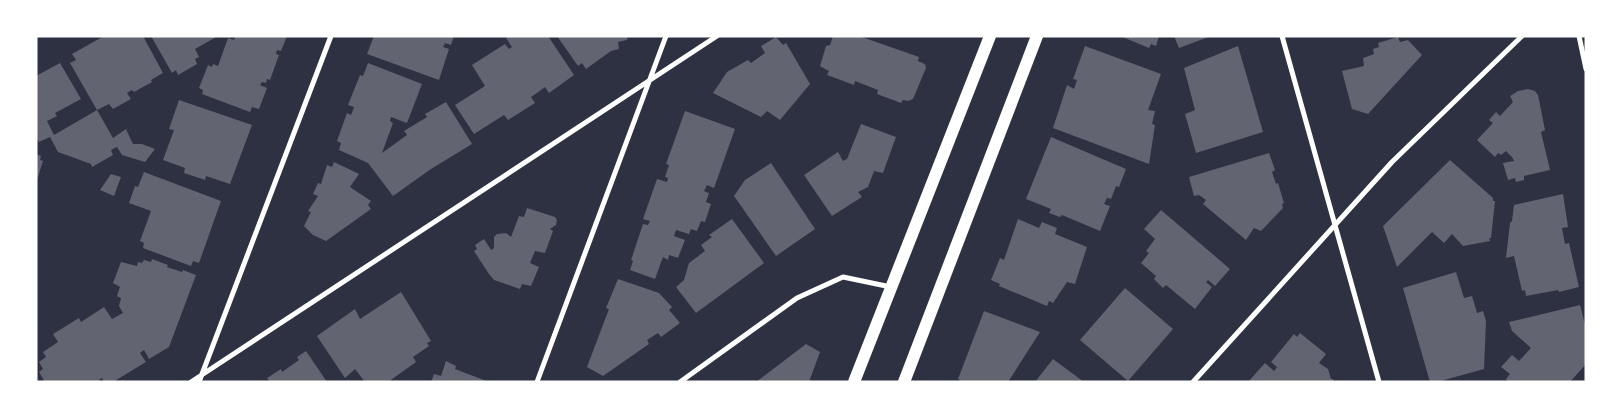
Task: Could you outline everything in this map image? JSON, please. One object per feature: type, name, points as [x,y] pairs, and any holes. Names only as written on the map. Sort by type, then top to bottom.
[{"type":"main road","points":[[854,382],[990,36]]},
{"type":"main road","points":[[904,382],[1037,36]]},
{"type":"street","points":[[199,382],[331,36]]},
{"type":"street","points":[[537,382],[666,36]]},
{"type":"street","points":[[191,382],[716,36]]},
{"type":"street","points":[[1282,36],[1379,382]]},
{"type":"street","points":[[1193,382],[1392,162],[1522,36]]},
{"type":"street","points":[[1578,36],[1586,69]]},
{"type":"street","points":[[680,382],[797,298],[843,277],[891,287]]},
{"type":"building","points":[[104,36],[143,36],[163,73],[134,92],[132,90],[127,93],[131,99],[113,109],[109,104],[97,110],[70,63],[76,60],[72,54]]},
{"type":"building","points":[[151,36],[218,36],[195,49],[199,57],[195,59],[197,64],[178,75],[176,70],[172,73]]},
{"type":"building","points":[[235,36],[287,36],[281,51],[277,50],[276,54],[279,55],[270,80],[267,79],[266,83],[262,82],[260,85],[267,88],[259,109],[252,107],[250,112],[202,94],[203,90],[199,88],[208,65],[212,67],[213,64],[218,66],[228,38],[234,40]]},
{"type":"building","points":[[374,36],[454,36],[451,45],[445,43],[443,47],[449,49],[439,80],[367,54]]},
{"type":"building","points":[[509,36],[548,36],[574,75],[549,93],[545,87],[531,97],[535,103],[508,120],[504,115],[474,134],[455,105],[485,86],[472,65],[505,44],[509,49],[512,47],[506,38]]},
{"type":"building","points":[[557,36],[628,36],[627,40],[618,42],[619,49],[611,51],[586,69],[582,63],[578,66]]},
{"type":"building","points":[[833,36],[859,36],[919,57],[918,61],[925,64],[926,68],[913,99],[903,100],[901,103],[877,94],[878,90],[855,81],[854,85],[827,75],[829,71],[820,66],[826,46],[830,45]]},
{"type":"building","points":[[1120,36],[1159,36],[1156,46],[1151,44],[1149,48]]},
{"type":"building","points":[[1174,36],[1211,36],[1179,48]]},
{"type":"building","points":[[776,37],[783,45],[786,43],[810,84],[780,120],[767,111],[761,117],[713,93],[727,72],[748,60],[751,63],[765,53],[761,46]]},
{"type":"building","points":[[1398,37],[1400,42],[1408,40],[1422,55],[1368,114],[1352,109],[1342,71],[1364,66],[1363,58],[1374,54],[1373,49],[1379,47],[1378,43]]},
{"type":"building","points":[[1085,46],[1161,74],[1148,110],[1155,111],[1152,124],[1155,125],[1149,164],[1053,128],[1067,85],[1074,89],[1077,80],[1073,79]]},
{"type":"building","points":[[1238,46],[1263,132],[1196,153],[1185,114],[1195,110],[1184,68]]},
{"type":"building","points":[[60,63],[81,99],[55,113],[57,116],[47,121],[54,135],[97,110],[113,138],[126,129],[133,144],[142,144],[155,149],[145,162],[122,155],[117,147],[111,150],[113,155],[92,167],[91,164],[58,152],[50,137],[39,142],[36,137],[36,76]]},
{"type":"building","points":[[368,63],[422,84],[407,123],[391,117],[390,121],[393,123],[382,153],[407,135],[404,131],[427,117],[425,114],[446,102],[472,144],[431,169],[393,196],[368,163],[339,150],[341,143],[337,141],[347,113],[351,115],[353,110],[354,107],[348,105],[360,75],[363,76]]},
{"type":"building","points":[[1528,89],[1535,91],[1538,95],[1545,130],[1541,132],[1550,170],[1524,176],[1524,180],[1516,182],[1515,178],[1508,180],[1503,163],[1514,161],[1512,157],[1506,151],[1501,155],[1498,153],[1495,157],[1477,140],[1493,123],[1489,120],[1496,112],[1500,116],[1513,102],[1510,96],[1518,91]]},
{"type":"building","points":[[179,100],[252,125],[230,184],[206,176],[205,180],[184,173],[185,168],[163,160],[174,130],[169,129]]},
{"type":"building","points":[[685,111],[735,129],[714,188],[707,185],[704,191],[709,193],[706,202],[711,204],[705,222],[701,221],[697,231],[691,229],[689,234],[676,230],[674,236],[685,240],[678,258],[669,255],[668,260],[663,257],[655,279],[630,270],[633,261],[631,260],[643,224],[648,225],[650,221],[643,219],[657,179],[667,182],[668,178],[665,177],[669,165],[666,164]]},
{"type":"building","points":[[861,124],[896,137],[883,173],[874,171],[868,187],[858,192],[862,197],[832,216],[804,175],[838,152],[843,161],[847,159]]},
{"type":"building","points":[[1051,137],[1126,169],[1119,187],[1116,186],[1111,199],[1107,198],[1104,204],[1110,206],[1100,231],[1062,215],[1060,217],[1049,213],[1051,209],[1026,199]]},
{"type":"building","points":[[1269,153],[1275,170],[1272,172],[1276,184],[1278,183],[1284,203],[1282,204],[1283,208],[1261,231],[1254,228],[1246,240],[1203,204],[1206,200],[1199,195],[1194,196],[1189,177]]},
{"type":"building","points":[[36,154],[41,156],[40,160],[43,161],[37,180]]},
{"type":"building","points":[[1450,160],[1495,201],[1490,241],[1463,246],[1452,234],[1444,243],[1432,232],[1397,267],[1383,226]]},
{"type":"building","points":[[334,162],[359,174],[350,187],[371,201],[368,205],[371,209],[326,241],[313,235],[304,226],[311,212],[308,211],[318,196],[313,194],[318,183],[321,184],[327,165],[332,167]]},
{"type":"building","points":[[771,163],[815,229],[776,256],[734,196],[745,180]]},
{"type":"building","points":[[144,172],[221,201],[199,263],[193,261],[191,266],[143,248],[144,243],[140,241],[151,211],[129,203],[135,186],[138,187]]},
{"type":"building","points":[[111,174],[121,177],[114,196],[100,190]]},
{"type":"building","points":[[1563,194],[1568,227],[1562,228],[1565,244],[1569,243],[1579,287],[1559,292],[1558,290],[1526,296],[1525,290],[1522,291],[1514,256],[1506,258],[1514,205]]},
{"type":"building","points":[[527,208],[555,217],[557,220],[556,225],[550,229],[553,231],[545,253],[535,251],[530,263],[539,267],[531,286],[522,284],[520,289],[494,280],[474,251],[477,249],[475,245],[484,239],[491,250],[494,248],[494,237],[497,234],[506,233],[511,237],[519,216],[524,217]]},
{"type":"building","points":[[1161,210],[1230,269],[1215,286],[1208,280],[1206,282],[1212,287],[1195,309],[1166,285],[1163,288],[1154,279],[1156,276],[1141,263],[1149,253],[1146,251],[1155,239],[1144,229]]},
{"type":"building","points":[[732,219],[764,263],[696,313],[676,287],[684,280],[689,263],[705,251],[701,245],[712,237],[709,235]]},
{"type":"building","points":[[1018,219],[1039,228],[1042,222],[1057,228],[1055,234],[1087,247],[1075,284],[1067,282],[1053,303],[1049,301],[1047,306],[999,286],[1000,284],[991,280],[1000,258],[1004,260]]},
{"type":"building","points":[[152,259],[168,265],[167,267],[196,275],[169,347],[149,359],[144,350],[140,353],[146,362],[113,382],[104,382],[102,378],[99,380],[100,382],[45,382],[39,372],[43,369],[39,362],[46,357],[43,352],[58,342],[53,334],[79,318],[81,322],[104,307],[112,319],[123,313],[119,306],[121,298],[117,296],[120,287],[113,283],[121,262],[137,266],[138,262],[142,263],[144,260],[151,262]]},
{"type":"building","points":[[1456,272],[1464,298],[1472,296],[1477,313],[1483,311],[1486,321],[1484,369],[1437,382],[1430,382],[1403,288]]},
{"type":"building","points":[[618,279],[659,293],[672,307],[669,310],[680,323],[661,337],[658,333],[647,340],[649,344],[603,376],[587,367],[609,309],[606,308]]},
{"type":"building","points":[[1125,288],[1173,329],[1128,381],[1080,340]]},
{"type":"building","points":[[401,292],[431,341],[427,343],[429,346],[413,357],[416,362],[388,382],[365,382],[355,369],[345,378],[317,336],[355,309],[360,319]]},
{"type":"building","points":[[1580,305],[1586,328],[1586,364],[1570,382],[1508,382],[1506,379],[1510,374],[1501,367],[1512,355],[1519,361],[1531,348],[1512,331],[1509,322]]},
{"type":"building","points":[[984,311],[1040,332],[1008,382],[963,382],[958,379]]},
{"type":"building","points":[[1300,333],[1326,354],[1319,363],[1328,369],[1334,382],[1248,382],[1265,363],[1274,371],[1277,367],[1271,362],[1294,334],[1297,337]]},
{"type":"building","points":[[806,344],[820,352],[809,382],[756,382]]},
{"type":"building","points":[[306,351],[327,382],[270,382],[267,378],[281,369],[282,372],[299,360],[297,357]]},
{"type":"building","points":[[1053,359],[1084,382],[1035,382]]},
{"type":"building","points":[[446,361],[456,366],[455,369],[489,382],[431,382],[434,374],[441,376]]}]
